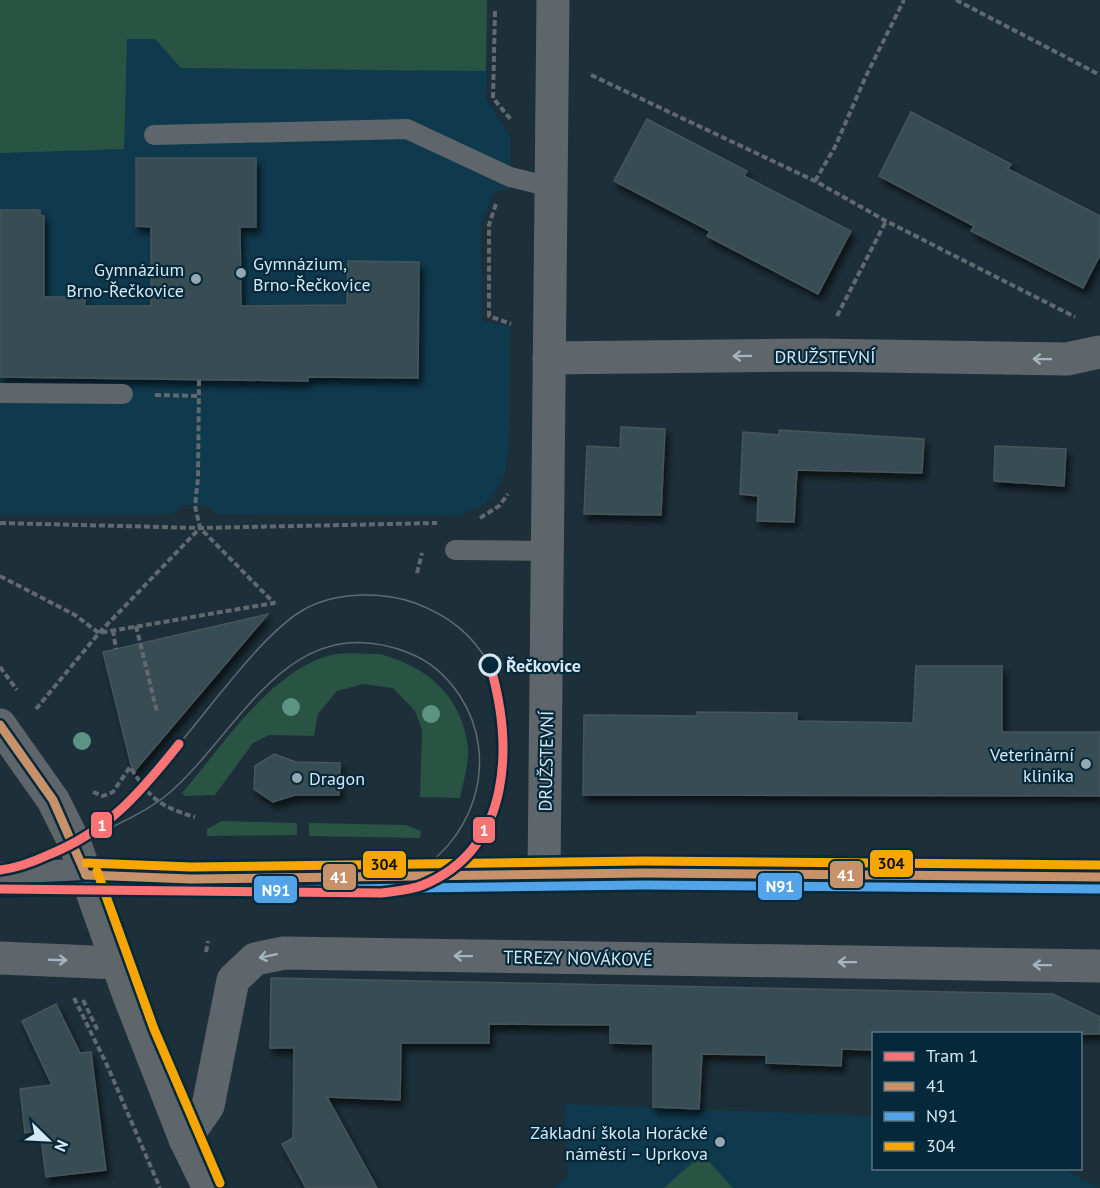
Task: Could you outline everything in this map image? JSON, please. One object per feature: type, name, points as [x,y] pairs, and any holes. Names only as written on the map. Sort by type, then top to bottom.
[{"type":"street","name":"DRUŽSTEVNÍ","points":[[544,875],[549,358],[536,183],[553,0]]},
{"type":"street","name":"DRUŽSTEVNÍ","points":[[549,358],[816,355],[1067,359],[1100,352]]},
{"type":"street","points":[[0,725],[53,800],[75,844],[117,963],[185,1139],[209,1188]]},
{"type":"street","points":[[0,879],[87,875],[191,879],[754,873],[1100,877]]},
{"type":"street","name":"TEREZY NOVÁKOVÉ","points":[[185,1139],[208,1106],[233,980],[255,959],[284,953],[1100,966]]},
{"type":"street","points":[[0,957],[117,963]]},
{"type":"lane","points":[[154,135],[407,129],[510,177],[536,183]]},
{"type":"lane","points":[[0,393],[123,394]]},
{"type":"lane","points":[[455,550],[547,551]]},
{"type":"path","points":[[815,181],[835,147],[866,76],[904,0]]},
{"type":"path","points":[[957,0],[1100,75]]},
{"type":"path","points":[[495,11],[493,98],[522,134],[536,183],[522,196],[499,196],[489,225],[489,316],[520,327]]},
{"type":"path","points":[[586,73],[815,181],[886,221],[1080,320]]},
{"type":"path","points":[[816,355],[886,221]]},
{"type":"path","points":[[0,576],[75,615],[99,633],[274,603],[200,528],[195,506],[198,478],[199,380]]},
{"type":"path","points":[[148,394],[199,396]]},
{"type":"path","points":[[474,521],[499,506],[512,487]]},
{"type":"path","points":[[0,523],[200,528],[443,523]]},
{"type":"path","points":[[33,712],[99,633],[200,528]]},
{"type":"path","points":[[417,573],[422,554]]},
{"type":"path","points":[[136,626],[157,712]]},
{"type":"path","points":[[113,630],[116,649]]},
{"type":"path","points":[[90,790],[103,796],[113,792],[130,767],[144,788],[167,809],[195,817]]},
{"type":"path","points":[[72,994],[107,1065],[160,1188]]},
{"type":"shaded area","name":"Gymnázium, Brno-Řečkovice","points":[[0,0],[487,0],[486,98],[510,136],[510,189],[494,191],[481,225],[482,321],[510,326],[509,445],[506,469],[500,485],[481,507],[457,515],[216,514],[208,506],[179,505],[178,511],[172,514],[0,514]]},
{"type":"shaded area","name":"Základní škola Horácké náměstí – Uprkova","points":[[564,1104],[872,1116],[872,1170],[1066,1170],[1100,1188],[554,1188],[568,1176]]},
{"type":"green space","points":[[0,0],[487,0],[486,71],[181,68],[155,39],[127,39],[124,149],[0,153]]},
{"type":"green space","points":[[380,654],[413,667],[427,676],[440,686],[458,713],[468,748],[467,766],[460,798],[420,797],[422,730],[415,711],[393,688],[363,684],[337,691],[318,714],[314,736],[269,735],[253,743],[215,795],[185,796],[182,793],[246,716],[283,680],[303,666],[330,655]]},
{"type":"green space","points":[[222,821],[297,823],[297,835],[207,836],[207,829]]},
{"type":"green space","points":[[309,823],[406,825],[421,831],[420,838],[309,836]]},
{"type":"green space","points":[[702,1154],[733,1188],[664,1188]]},
{"type":"building","points":[[911,112],[1011,164],[1008,169],[1100,216],[1100,255],[1083,288],[971,231],[974,226],[879,176]]},
{"type":"building","points":[[647,119],[747,171],[744,176],[851,231],[818,294],[707,236],[710,231],[614,181]]},
{"type":"building","name":"Gymnázium Brno-Řečkovice","points":[[136,158],[256,158],[256,227],[240,227],[241,306],[347,305],[348,261],[419,262],[418,378],[308,377],[308,381],[0,377],[0,210],[40,210],[40,215],[44,216],[44,297],[85,297],[85,306],[151,306],[151,227],[136,226]]},
{"type":"building","points":[[621,427],[665,429],[661,515],[584,514],[587,446],[620,448]]},
{"type":"building","points":[[779,430],[924,439],[922,473],[797,470],[794,522],[757,521],[758,496],[740,494],[743,432],[779,435]]},
{"type":"building","points":[[995,446],[1066,449],[1064,486],[994,481]]},
{"type":"building","points":[[268,614],[133,773],[103,652]]},
{"type":"building","points":[[916,666],[1002,666],[1002,732],[1100,732],[1100,796],[583,795],[584,715],[697,716],[697,712],[797,713],[797,721],[913,723]]},
{"type":"building","name":"Dragon","points":[[274,754],[296,762],[340,763],[339,795],[295,795],[273,802],[254,789],[255,766]]},
{"type":"building","points":[[271,978],[1053,994],[1100,1017],[1100,1034],[1082,1034],[1082,1032],[872,1032],[872,1050],[842,1049],[841,1066],[766,1063],[766,1055],[702,1054],[699,1109],[653,1107],[653,1044],[610,1043],[610,1025],[489,1024],[489,1043],[401,1043],[400,1100],[327,1097],[377,1188],[306,1188],[282,1144],[293,1138],[294,1048],[270,1048]]},
{"type":"building","points":[[56,1004],[80,1053],[91,1052],[106,1170],[46,1177],[40,1130],[25,1133],[20,1089],[52,1085],[22,1021]]},
{"type":"tram line","points":[[179,744],[254,653],[271,636],[303,610],[329,600],[373,595],[388,596],[415,603],[458,627],[475,644],[490,665]]},
{"type":"tram line","points":[[69,848],[133,817],[168,794],[271,682],[299,660],[331,646],[367,643],[409,653],[431,665],[450,683],[460,696],[472,721],[479,747],[479,774],[474,800],[463,824],[448,846],[428,864],[404,879],[365,890],[325,892]]},
{"type":"tram line","name":"1","points":[[0,889],[382,893],[423,885],[453,868],[475,846],[490,820],[499,791],[503,760],[502,728],[490,665]]},
{"type":"tram line","name":"1","points":[[0,870],[37,860],[69,845],[106,822],[151,779],[179,744]]},
{"type":"transit line","name":"41","points":[[0,725],[53,800],[86,875]]},
{"type":"transit line","name":"304","points":[[86,863],[191,867],[643,861],[1100,865]]},
{"type":"transit line","name":"304","points":[[97,871],[154,1029],[220,1183]]},
{"type":"transit line","name":"41","points":[[86,875],[191,879],[643,873],[1100,877]]},
{"type":"transit line","name":"N91","points":[[1,891],[86,887],[191,891],[643,885],[1100,889]]},
{"type":"place","name":"Gymnázium, Brno-Řečkovice","points":[[241,273]]},
{"type":"place","name":"Gymnázium Brno-Řečkovice","points":[[196,279]]},
{"type":"place","name":"Řečkovice","points":[[490,665]]},
{"type":"place","name":"Veterinární klinika","points":[[1086,764]]},
{"type":"place","name":"Dragon","points":[[297,778]]},
{"type":"place","name":"Základní škola Horácké náměstí – Uprkova","points":[[720,1142]]}]
